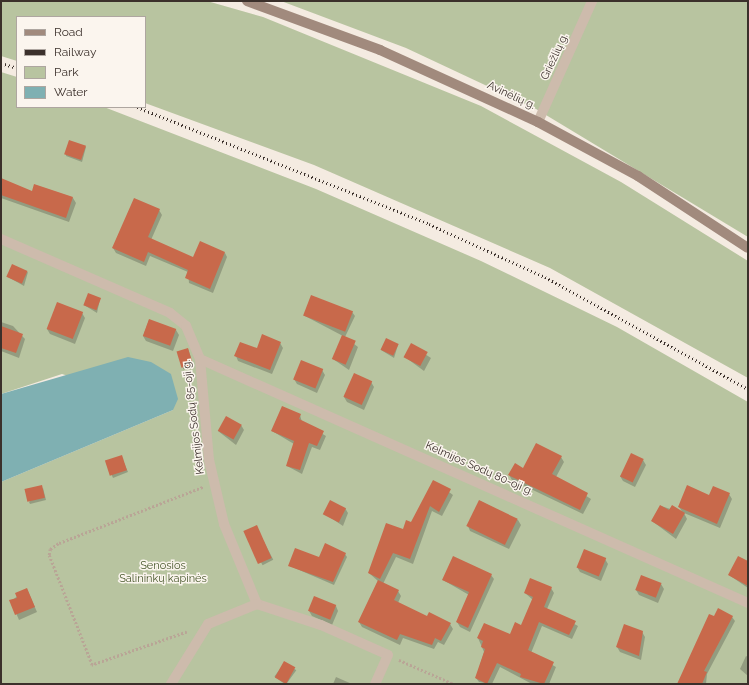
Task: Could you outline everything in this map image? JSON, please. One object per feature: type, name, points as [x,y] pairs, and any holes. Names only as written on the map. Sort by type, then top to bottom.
[{"type":"main road","name":"Avinėlių g.","points":[[247,1],[380,50],[538,122],[638,176],[748,248]]},
{"type":"street","name":"Griežlių g.","points":[[538,122],[592,1]]},
{"type":"street","name":"Kelmijos Sodų 85-oji g.","points":[[1,239],[170,313],[190,333],[200,359],[214,482],[224,524],[257,604]]},
{"type":"street","name":"Kelmijos Sodų 80-oji g.","points":[[200,359],[748,603]]},
{"type":"street","points":[[172,684],[208,624],[257,604],[321,625],[388,656],[375,684]]},
{"type":"path","points":[[208,624],[92,665],[48,556],[50,549],[59,543],[214,482]]},
{"type":"path","points":[[388,656],[454,684]]},
{"type":"green space","points":[[1,1],[207,1],[263,17],[481,106],[621,182],[748,261],[748,378],[550,268],[314,165],[146,103],[146,16],[16,16],[16,61],[1,56]]},
{"type":"green space","points":[[281,1],[748,1],[748,237],[536,109],[406,48]]},
{"type":"green space","name":"Senosios Salininkų kapinės","points":[[1,72],[16,77],[16,108],[107,108],[316,189],[481,261],[617,327],[748,402],[748,684],[1,684],[1,482],[173,410],[62,374],[1,394]]},
{"type":"water","points":[[128,357],[151,362],[171,374],[178,399],[173,410],[1,482],[1,394]]},
{"type":"building","points":[[69,140],[86,146],[81,160],[64,154]]},
{"type":"building","points":[[1,178],[32,191],[34,184],[73,197],[66,218],[1,195]]},
{"type":"building","points":[[134,198],[160,209],[148,237],[193,257],[200,241],[225,252],[210,289],[185,278],[188,270],[148,252],[144,262],[112,248]]},
{"type":"building","points":[[12,264],[28,271],[22,284],[6,277]]},
{"type":"building","points":[[88,293],[101,298],[96,310],[83,305]]},
{"type":"building","points":[[311,295],[353,311],[345,332],[303,316]]},
{"type":"building","points":[[57,302],[83,312],[73,339],[47,329]]},
{"type":"building","points":[[149,319],[176,329],[170,346],[143,336]]},
{"type":"building","points":[[1,326],[23,334],[16,353],[1,348]]},
{"type":"building","points":[[262,334],[281,342],[270,370],[234,356],[240,342],[257,348]]},
{"type":"building","points":[[342,335],[356,341],[346,365],[332,359]]},
{"type":"building","points":[[386,338],[399,344],[393,356],[381,350]]},
{"type":"building","points":[[411,343],[428,352],[420,366],[403,357]]},
{"type":"building","points":[[188,348],[193,364],[181,368],[177,352]]},
{"type":"building","points":[[301,360],[323,369],[315,388],[293,379]]},
{"type":"building","points":[[354,373],[372,381],[362,405],[343,397]]},
{"type":"building","points":[[282,406],[301,414],[299,419],[324,431],[317,446],[309,443],[300,470],[286,466],[294,441],[271,431]]},
{"type":"building","points":[[226,416],[242,425],[234,440],[218,431]]},
{"type":"building","points":[[536,443],[562,456],[552,474],[588,493],[580,510],[508,475],[515,463],[523,468]]},
{"type":"building","points":[[631,453],[644,459],[633,482],[620,477]]},
{"type":"building","points":[[122,455],[127,470],[110,476],[105,461]]},
{"type":"building","points":[[433,480],[451,489],[439,512],[430,506],[410,559],[393,553],[380,579],[368,573],[386,523],[403,529],[406,520],[411,522]]},
{"type":"building","points":[[42,485],[45,498],[27,502],[24,489]]},
{"type":"building","points":[[687,485],[709,495],[713,486],[730,493],[717,524],[678,507]]},
{"type":"building","points":[[330,500],[346,508],[339,522],[323,514]]},
{"type":"building","points":[[479,500],[518,519],[505,545],[466,526]]},
{"type":"building","points":[[660,505],[669,510],[672,505],[685,513],[673,534],[651,521]]},
{"type":"building","points":[[257,525],[272,558],[258,564],[243,531]]},
{"type":"building","points":[[325,543],[346,553],[333,582],[288,566],[295,548],[319,557]]},
{"type":"building","points":[[584,549],[606,558],[599,577],[577,568]]},
{"type":"building","points":[[453,556],[492,574],[468,628],[456,622],[469,592],[442,580]]},
{"type":"building","points":[[738,556],[748,561],[748,586],[728,575]]},
{"type":"building","points":[[641,575],[662,583],[656,598],[635,590]]},
{"type":"building","points":[[530,578],[552,587],[544,607],[576,621],[569,635],[539,622],[528,650],[554,662],[544,684],[520,677],[521,674],[497,663],[487,684],[475,678],[485,649],[481,647],[483,641],[477,638],[484,623],[510,634],[515,622],[521,625],[533,597],[524,593]]},
{"type":"building","points":[[378,580],[399,590],[394,600],[427,616],[429,612],[451,623],[441,641],[435,638],[432,645],[400,634],[397,640],[358,622]]},
{"type":"building","points":[[27,588],[35,607],[15,615],[9,600],[17,598],[15,593]]},
{"type":"building","points":[[314,596],[336,605],[330,620],[308,611]]},
{"type":"building","points":[[718,608],[733,616],[704,671],[707,672],[702,684],[677,684],[709,614],[714,616]]},
{"type":"building","points":[[624,624],[643,631],[639,656],[616,647]]},
{"type":"building","points":[[284,661],[295,667],[286,684],[275,678]]},
{"type":"railway","points":[[1,63],[16,68]]},
{"type":"railway","points":[[139,108],[429,224],[545,277],[748,389]]}]
